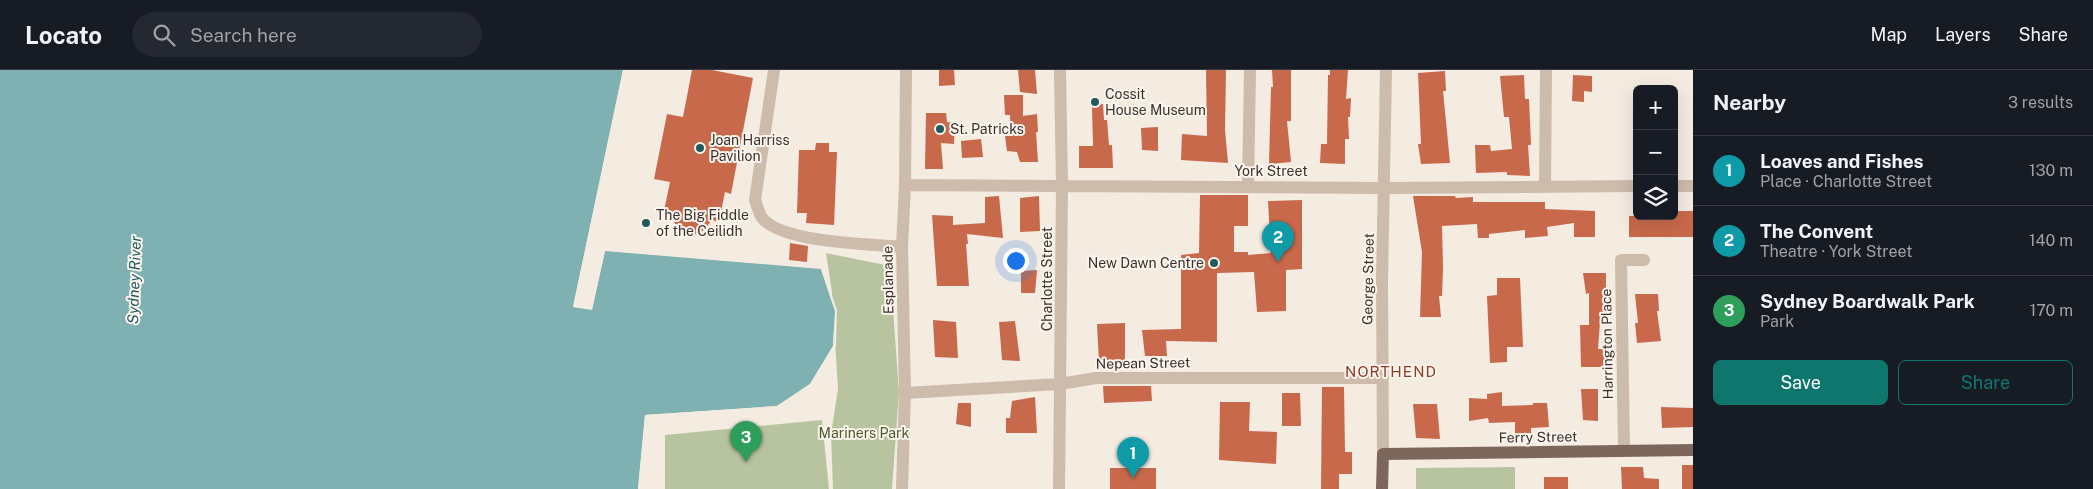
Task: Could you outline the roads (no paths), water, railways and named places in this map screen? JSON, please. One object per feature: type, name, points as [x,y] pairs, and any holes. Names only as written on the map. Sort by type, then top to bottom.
[{"type":"main road","name":"Ferry Street","points":[[1383,454],[1693,450]]},
{"type":"main road","name":"George Street","points":[[1382,489],[1383,454]]},
{"type":"street","points":[[774,70],[755,200],[762,218],[781,231],[813,239],[902,247]]},
{"type":"street","name":"Charlotte Street","points":[[1060,70],[1062,186],[1060,489]]},
{"type":"street","points":[[1248,186],[1250,70]]},
{"type":"street","name":"George Street","points":[[1383,454],[1382,281],[1386,70]]},
{"type":"street","points":[[1545,186],[1546,70]]},
{"type":"street","name":"Esplanade","points":[[902,489],[905,393],[902,247],[905,185],[905,72]]},
{"type":"street","name":"York Street","points":[[905,185],[1385,188],[1633,186]]},
{"type":"street","points":[[1678,186],[1693,186]]},
{"type":"street","name":"Harrington Place","points":[[1624,450],[1621,260],[1644,260]]},
{"type":"street","name":"Nepean Street","points":[[905,393],[1060,384],[1096,378],[1382,378]]},
{"type":"water","name":"Sydney River","points":[[0,70],[623,70],[573,307],[592,309],[605,251],[821,269],[835,311],[833,346],[810,384],[777,406],[645,415],[638,489],[0,489]]},
{"type":"place","name":"Cossit House Museum","points":[[1095,102]]},
{"type":"place","name":"St. Patricks","points":[[940,129]]},
{"type":"place","name":"Joan Harriss Pavilion","points":[[700,148]]},
{"type":"place","name":"The Big Fiddle of the Ceilidh","points":[[646,223]]},
{"type":"place","name":"The Convent","points":[[1278,262]]},
{"type":"place","name":"New Dawn Centre","points":[[1214,263]]},
{"type":"place","name":"Sydney Boardwalk Park","points":[[746,462]]},
{"type":"place","name":"Loaves and Fishes","points":[[1133,478]]},
{"type":"district","name":"NORTHEND","points":[[1391,371]]},
{"type":"park label","name":"Mariners Park","points":[[864,433]]}]
